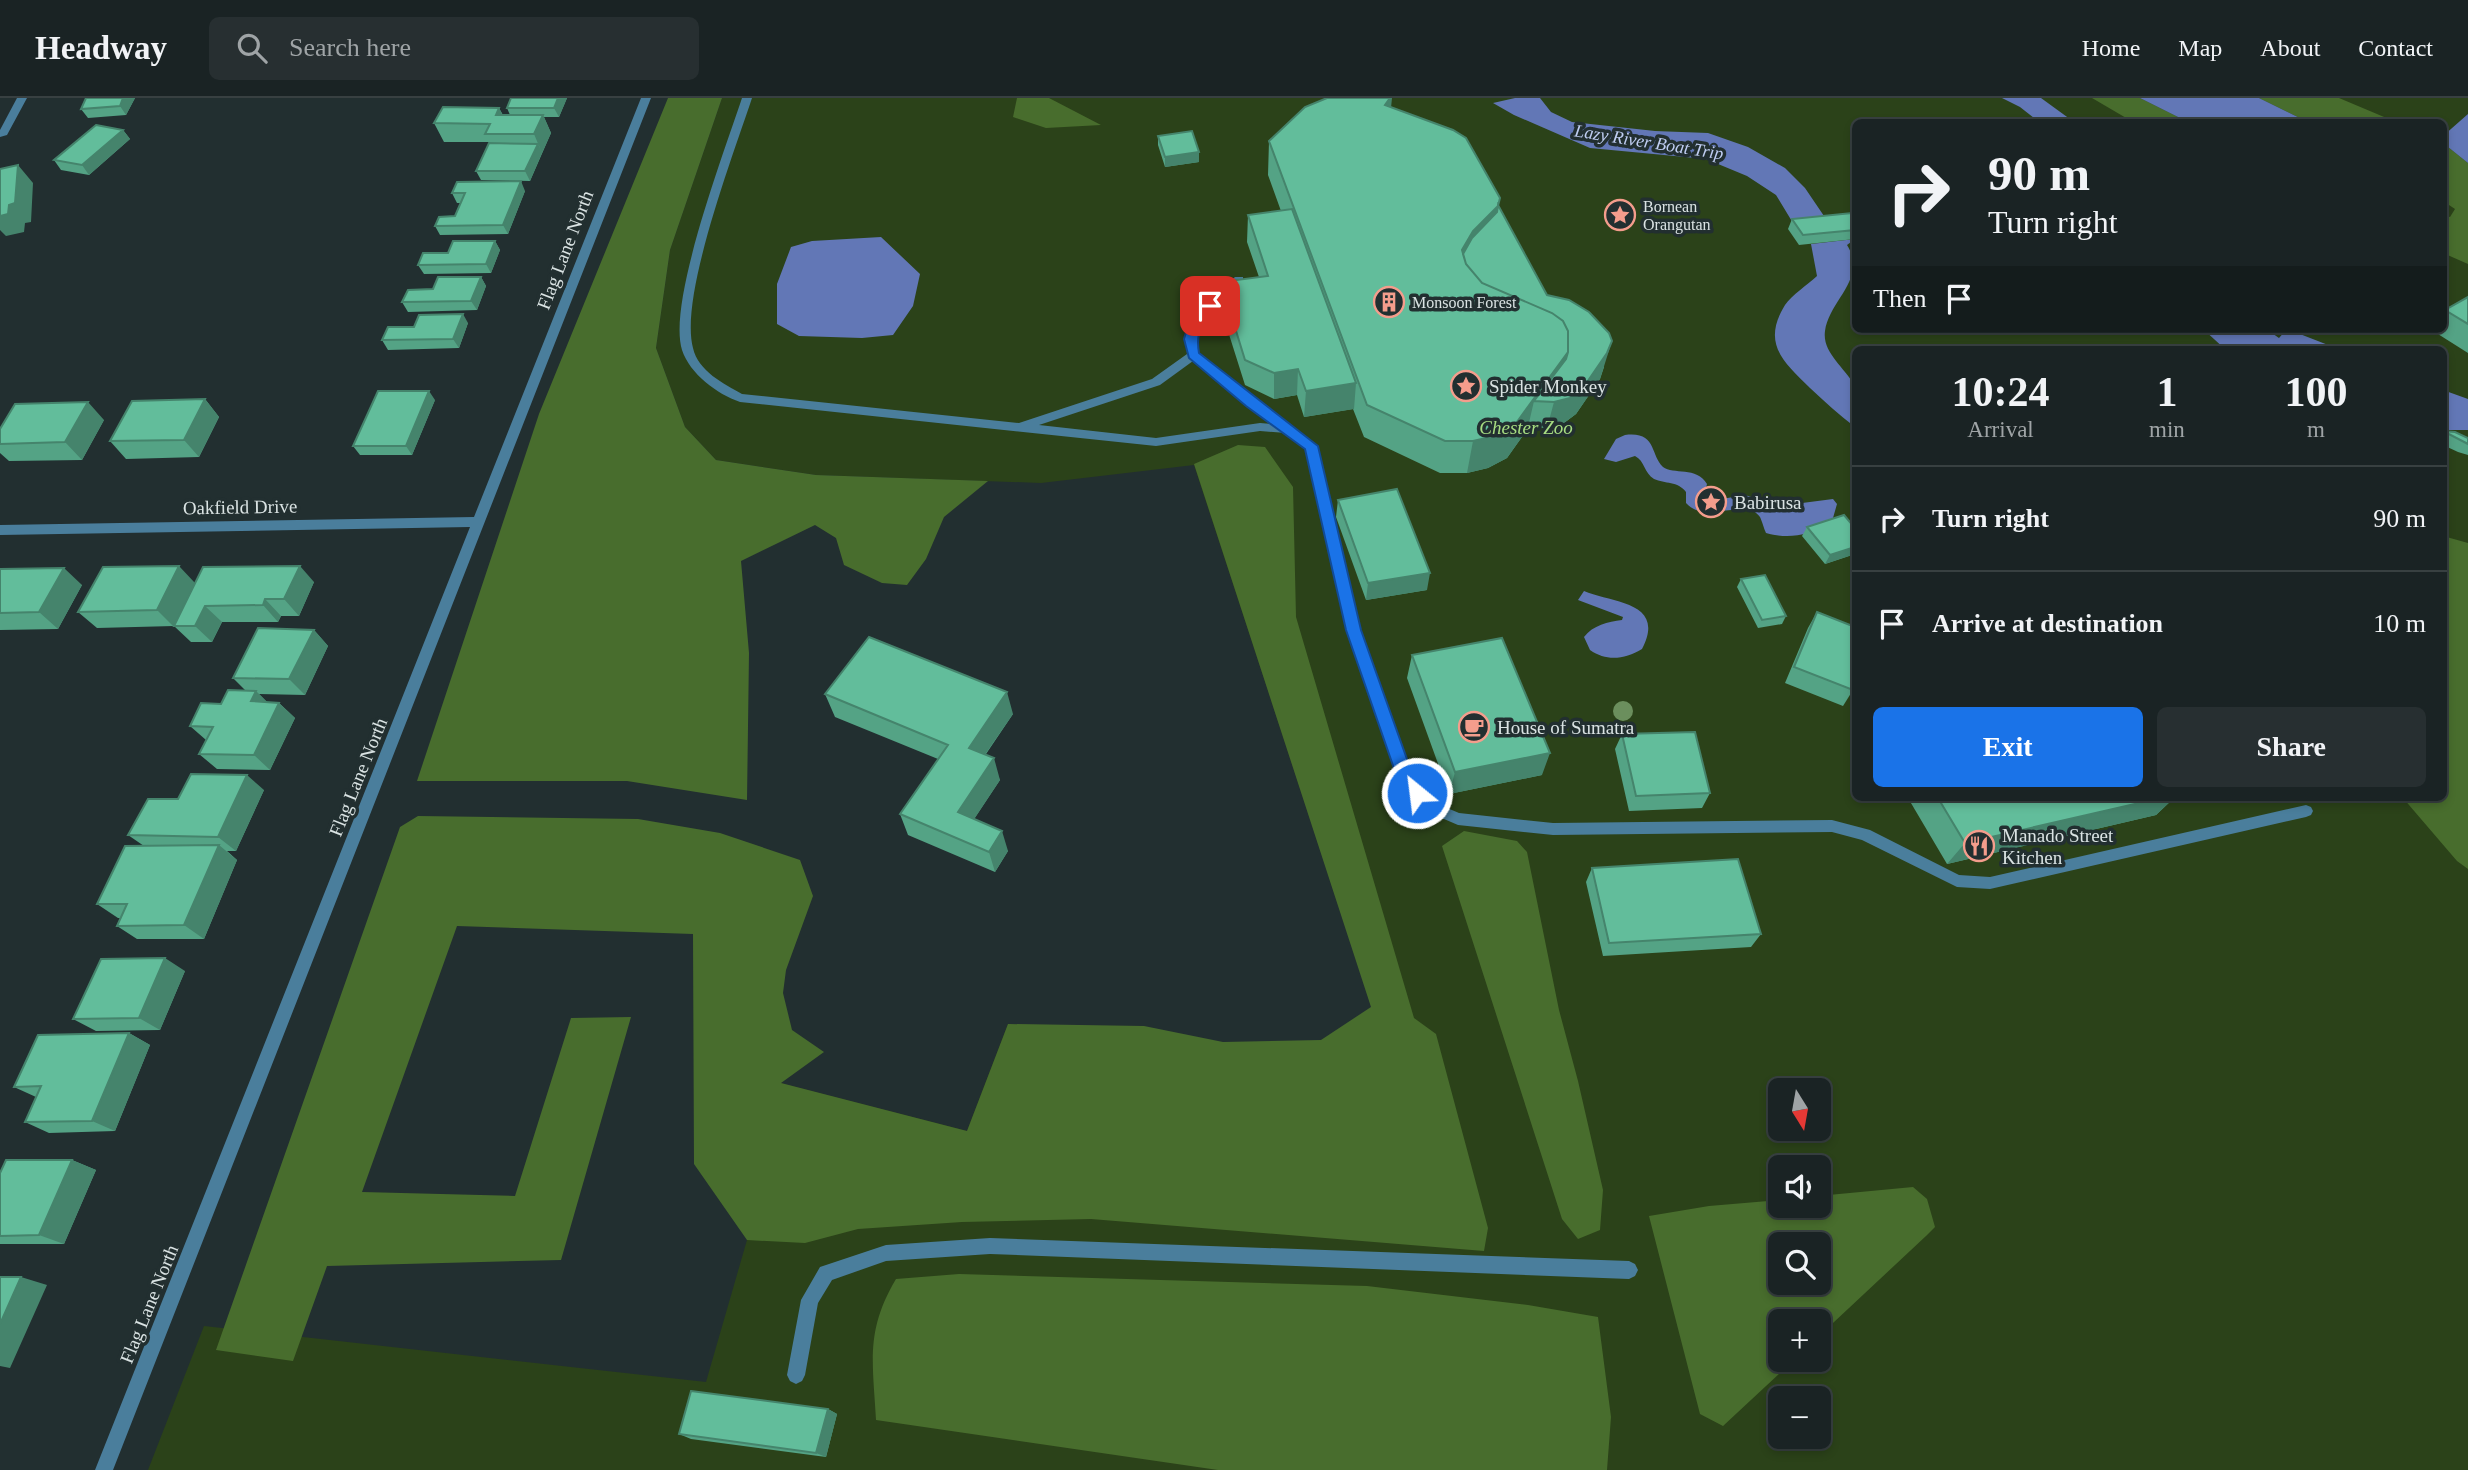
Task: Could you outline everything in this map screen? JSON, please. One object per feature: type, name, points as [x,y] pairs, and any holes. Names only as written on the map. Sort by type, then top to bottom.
[{"type":"street","points":[[2,135],[22,98]]},
{"type":"street","name":"Flag Lane North","points":[[104,1470],[646,98]]},
{"type":"street","points":[[747,98],[716,195],[685,308],[687,346],[702,375],[740,398],[1156,442],[1260,427],[1289,429]]},
{"type":"street","points":[[1239,279],[1196,319],[1191,339],[1193,355],[1250,402],[1312,446],[1354,630],[1406,780],[1428,806],[1458,819],[1553,829],[1832,826],[1865,834],[1957,881],[1990,883],[2306,811]]},
{"type":"street","points":[[1016,428],[1156,382],[1193,355]]},
{"type":"street","name":"Oakfield Drive","points":[[0,530],[480,522]]},
{"type":"street","points":[[796,1375],[810,1300],[825,1273],[886,1253],[990,1246],[1629,1269]]},
{"type":"green space","points":[[668,98],[722,98],[670,250],[656,348],[685,427],[716,460],[816,475],[988,481],[944,517],[926,559],[907,585],[882,583],[844,565],[836,538],[815,525],[741,561],[749,653],[747,800],[627,781],[417,781],[539,414]]},
{"type":"green space","name":"Chester Zoo","points":[[722,98],[2468,98],[2468,1470],[148,1470],[204,1326],[706,1382],[747,1240],[780,1083],[967,1131],[1008,1024],[1142,1059],[1385,1048],[1194,465],[1041,483],[816,475],[716,460],[685,427],[656,348],[670,250]]},
{"type":"green space","points":[[1017,98],[1049,98],[1101,125],[1046,128],[1013,117]]},
{"type":"green space","points":[[2092,98],[2140,98],[2182,119],[2128,119]]},
{"type":"green space","points":[[2259,98],[2339,98],[2389,119],[2302,119]]},
{"type":"green space","points":[[2447,146],[2468,163],[2468,264],[2447,255],[2447,216],[2450,217],[2455,209],[2447,204]]},
{"type":"green space","points":[[1238,445],[1265,447],[1293,487],[1296,617],[1414,1018],[1436,1034],[1488,1228],[1484,1251],[1091,1219],[962,1222],[858,1229],[805,1243],[747,1240],[694,1164],[693,934],[457,926],[362,1192],[515,1196],[571,1018],[631,1017],[561,1260],[327,1266],[293,1361],[216,1350],[400,827],[418,816],[638,819],[720,833],[800,860],[813,896],[786,970],[783,993],[792,1030],[824,1052],[781,1083],[967,1131],[1008,1024],[1144,1026],[1223,1042],[1321,1040],[1371,1007],[1194,464]]},
{"type":"green space","points":[[2447,537],[2468,543],[2468,869],[2457,861],[2406,801],[2447,801]]},
{"type":"green space","points":[[1464,831],[1517,841],[1527,852],[1559,1010],[1603,1190],[1600,1230],[1578,1239],[1562,1219],[1442,846]]},
{"type":"green space","points":[[1913,1187],[1927,1199],[1935,1227],[1831,1325],[1831,1309],[1768,1309],[1768,1372],[1781,1372],[1723,1426],[1700,1414],[1649,1216],[1709,1206],[1768,1201],[1768,1218],[1831,1218],[1831,1195]]},
{"type":"green space","points":[[959,1274],[1367,1286],[1528,1305],[1598,1317],[1611,1417],[1607,1470],[1218,1470],[876,1420],[873,1364],[875,1331],[879,1315],[896,1279]]},
{"type":"water","name":"Lazy River Boat Trip","points":[[1515,98],[1540,98],[1551,112],[1572,122],[1655,131],[1708,133],[1748,147],[1785,168],[1805,188],[1824,216],[1796,228],[1776,195],[1747,176],[1706,159],[1590,148],[1493,103]]},
{"type":"water","points":[[2002,98],[2041,98],[2070,119],[2035,119]]},
{"type":"water","points":[[2140,98],[2259,98],[2302,119],[2182,119]]},
{"type":"water","points":[[2468,114],[2468,163],[2447,146],[2447,132]]},
{"type":"water","points":[[881,237],[920,274],[913,306],[893,335],[862,338],[799,336],[777,324],[777,284],[791,247],[812,241]]},
{"type":"water","points":[[1852,239],[1847,245],[1852,257],[1852,272],[1828,320],[1825,339],[1830,352],[1852,382],[1852,424],[1792,370],[1784,361],[1776,342],[1775,331],[1785,305],[1817,276],[1811,244]]},
{"type":"water","points":[[2207,333],[2272,333],[2279,338],[2283,333],[2297,333],[2331,346],[2222,346]]},
{"type":"water","points":[[2447,391],[2468,399],[2468,430],[2447,430]]},
{"type":"water","points":[[1635,435],[1648,440],[1663,467],[1703,478],[1707,484],[1704,495],[1707,499],[1745,495],[1779,506],[1833,499],[1837,504],[1831,525],[1799,535],[1783,536],[1766,533],[1760,517],[1745,509],[1704,512],[1694,509],[1686,503],[1686,492],[1683,488],[1654,479],[1635,456],[1616,462],[1604,459],[1616,439]]},
{"type":"water","points":[[1584,591],[1633,606],[1642,613],[1647,621],[1648,633],[1642,649],[1616,658],[1590,650],[1584,637],[1588,633],[1601,625],[1622,620],[1623,617],[1578,600]]},
{"type":"building","points":[[86,98],[123,98],[120,106],[81,109]]},
{"type":"building","points":[[511,98],[558,98],[554,108],[507,108]]},
{"type":"building","name":"Monsoon Forest","points":[[1327,98],[1390,98],[1385,105],[1453,130],[1466,138],[1500,198],[1498,206],[1473,231],[1462,250],[1466,264],[1482,283],[1552,313],[1563,321],[1568,331],[1568,352],[1514,426],[1495,436],[1473,441],[1445,441],[1367,405],[1269,141],[1305,107]]},
{"type":"building","points":[[443,107],[499,108],[496,115],[543,115],[534,134],[485,134],[490,124],[434,123]]},
{"type":"building","points":[[96,125],[123,130],[82,165],[54,160]]},
{"type":"building","points":[[1192,131],[1199,152],[1165,157],[1158,136]]},
{"type":"building","points":[[489,143],[538,144],[525,171],[476,171]]},
{"type":"building","points":[[18,165],[15,203],[9,205],[8,214],[0,216],[0,169]]},
{"type":"building","points":[[521,181],[503,225],[435,226],[439,217],[455,216],[465,193],[452,193],[457,182]]},
{"type":"building","points":[[1498,205],[1547,295],[1569,300],[1589,312],[1609,333],[1612,341],[1583,388],[1570,398],[1554,402],[1534,401],[1566,359],[1568,331],[1563,321],[1552,313],[1482,283],[1466,264],[1463,254],[1472,238],[1497,212]]},
{"type":"building","points":[[1292,209],[1356,383],[1306,391],[1298,369],[1274,373],[1245,360],[1221,282],[1268,276],[1248,215]]},
{"type":"building","points":[[1852,213],[1852,230],[1803,235],[1792,219]]},
{"type":"building","points":[[453,241],[495,241],[486,264],[418,265],[423,253],[448,253]]},
{"type":"building","points":[[438,277],[481,277],[471,301],[402,302],[408,290],[433,289]]},
{"type":"building","points":[[2468,297],[2468,324],[2447,311]]},
{"type":"building","points":[[463,314],[453,339],[382,340],[388,327],[414,327],[419,315]]},
{"type":"building","points":[[378,391],[429,391],[406,446],[353,446]]},
{"type":"building","points":[[205,399],[184,440],[110,441],[132,401]]},
{"type":"building","points":[[88,402],[65,442],[0,444],[0,429],[15,404]]},
{"type":"building","points":[[2447,431],[2468,438],[2468,444],[2447,433]]},
{"type":"building","points":[[1397,489],[1430,573],[1368,583],[1338,500]]},
{"type":"building","points":[[1844,515],[1852,524],[1852,548],[1830,555],[1807,527]]},
{"type":"building","points":[[179,566],[157,610],[78,612],[103,567]]},
{"type":"building","points":[[300,566],[284,599],[265,599],[263,605],[205,606],[195,626],[174,626],[203,567]]},
{"type":"building","points":[[64,568],[39,612],[0,613],[0,569]]},
{"type":"building","points":[[1765,575],[1786,616],[1762,620],[1741,579]]},
{"type":"building","points":[[1817,612],[1852,626],[1852,690],[1794,667]]},
{"type":"building","points":[[258,628],[314,630],[289,679],[233,678]]},
{"type":"building","points":[[869,637],[1007,692],[969,748],[994,758],[958,812],[1002,831],[989,852],[900,814],[948,745],[825,694]]},
{"type":"building","name":"House of Sumatra","points":[[1502,638],[1550,753],[1455,772],[1412,655]]},
{"type":"building","points":[[228,690],[256,691],[251,701],[279,703],[254,755],[199,754],[213,727],[190,726],[201,703],[221,704]]},
{"type":"building","points":[[1695,732],[1710,793],[1636,796],[1622,734]]},
{"type":"building","points":[[191,774],[247,775],[218,837],[128,835],[148,799],[178,799]]},
{"type":"building","points":[[1940,801],[2148,801],[1965,843]]},
{"type":"building","points":[[219,845],[184,925],[117,926],[127,904],[97,904],[125,846]]},
{"type":"building","points":[[1738,859],[1761,934],[1609,943],[1592,868]]},
{"type":"building","points":[[165,958],[139,1018],[73,1019],[101,959]]},
{"type":"building","points":[[129,1033],[92,1121],[25,1122],[41,1086],[14,1087],[38,1035]]},
{"type":"building","points":[[6,1160],[72,1160],[39,1235],[0,1236],[0,1173]]},
{"type":"building","points":[[0,1277],[21,1277],[0,1324]]},
{"type":"building","points":[[691,1391],[828,1409],[816,1453],[679,1434]]},
{"type":"place","name":"Bornean Orangutan","points":[[1620,215]]},
{"type":"place","name":"Monsoon Forest","points":[[1389,302]]},
{"type":"place","name":"Spider Monkey","points":[[1466,386]]},
{"type":"place","name":"Babirusa","points":[[1711,502]]},
{"type":"place","name":"House of Sumatra","points":[[1474,727]]},
{"type":"place","name":"Manado Street Kitchen","points":[[1979,846]]},
{"type":"route","points":[[1210,306],[1196,319],[1191,339],[1193,355],[1250,402],[1312,446],[1354,630],[1406,780],[1417,793]]}]
